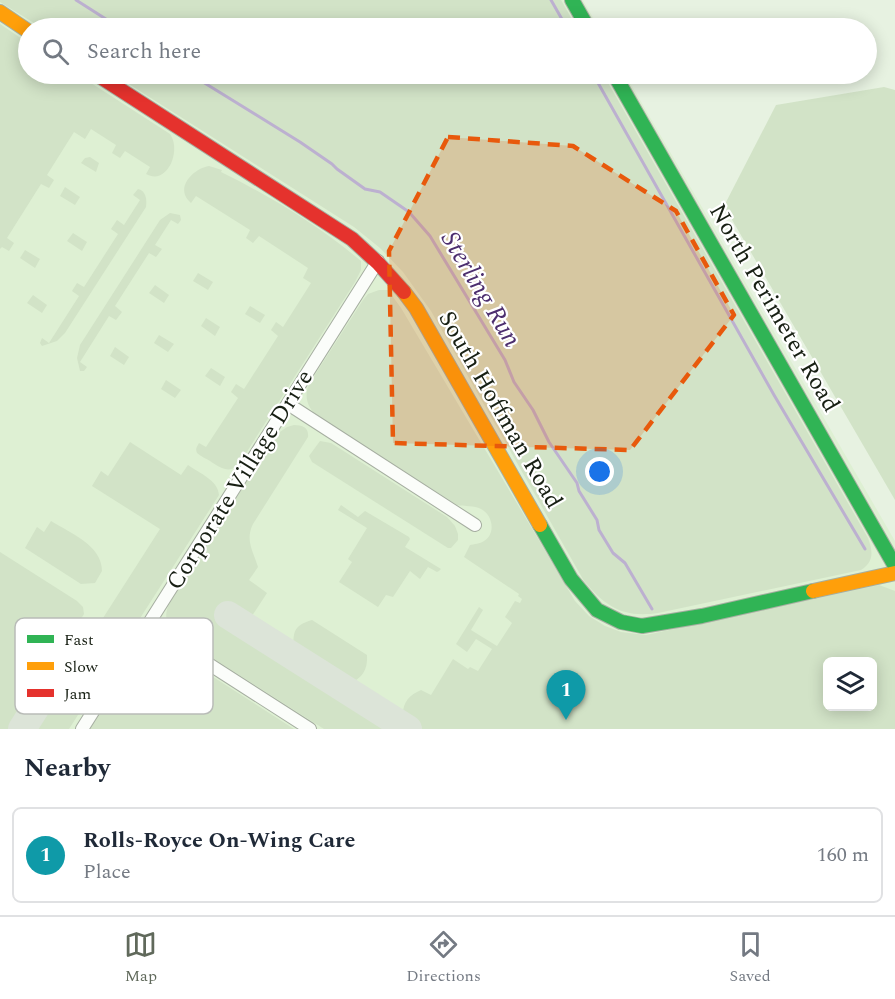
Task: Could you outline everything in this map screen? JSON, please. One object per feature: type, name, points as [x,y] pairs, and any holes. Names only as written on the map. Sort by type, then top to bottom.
[{"type":"street","points":[[572,0],[582,18]]},
{"type":"street","points":[[0,12],[18,24]]},
{"type":"street","name":"South Hoffman Road","points":[[112,84],[352,239],[378,261],[416,308],[571,579],[597,610],[621,622],[649,626],[895,573]]},
{"type":"street","name":"North Perimeter Road","points":[[620,84],[895,566]]},
{"type":"street","name":"Corporate Village Drive","points":[[152,618],[378,261]]},
{"type":"street","points":[[288,404],[476,525]]},
{"type":"street","points":[[213,667],[310,729]]},
{"type":"street","name":"Corporate Village Drive","points":[[82,729],[92,714]]},
{"type":"highlighted area","points":[[448,137],[573,146],[676,211],[734,315],[630,450],[393,443],[389,251]]},
{"type":"shaded area","points":[[0,0],[583,0],[593,18],[18,18],[18,84],[631,84],[895,541],[895,729],[0,729]]},
{"type":"shaded area","points":[[0,0],[561,0],[571,18],[26,18]]},
{"type":"shaded area","points":[[0,24],[18,36],[18,84],[92,84],[170,134],[174,149],[166,171],[154,176],[146,174],[150,167],[125,151],[120,158],[112,153],[116,145],[91,129],[85,139],[74,132],[47,175],[54,180],[49,188],[41,184],[7,238],[14,243],[9,251],[2,247],[0,249]]},
{"type":"shaded area","points":[[129,84],[609,84],[868,538],[871,547],[870,560],[861,570],[658,613],[635,614],[616,609],[608,604],[584,581],[431,311],[403,272],[380,248],[354,227]]},
{"type":"shaded area","points":[[884,87],[895,90],[895,500],[724,206],[776,105]]},
{"type":"shaded area","points":[[90,157],[99,163],[96,172],[81,163],[85,158]]},
{"type":"shaded area","points":[[209,166],[222,170],[221,172],[294,212],[361,261],[361,270],[355,282],[241,461],[230,469],[219,466],[200,455],[196,448],[199,443],[206,447],[238,398],[231,392],[236,384],[244,389],[278,336],[271,330],[276,322],[283,327],[311,283],[303,278],[308,268],[259,236],[253,243],[246,238],[250,230],[196,196],[191,203],[186,198],[184,192],[187,180],[197,171]]},
{"type":"shaded area","points":[[65,187],[80,197],[75,205],[60,196]]},
{"type":"shaded area","points":[[138,189],[145,196],[146,207],[65,333],[57,341],[42,346],[40,343],[42,338],[49,343],[79,296],[72,291],[77,283],[84,287],[118,234],[111,229],[117,220],[124,225],[140,200],[133,195]]},
{"type":"shaded area","points":[[170,213],[180,215],[181,220],[178,224],[171,220],[155,245],[162,249],[156,257],[149,253],[115,306],[122,312],[116,320],[109,316],[80,362],[87,367],[84,371],[80,371],[77,358],[80,345],[160,220]]},
{"type":"shaded area","points":[[73,233],[87,242],[82,251],[67,241]]},
{"type":"shaded area","points":[[25,250],[40,259],[35,268],[20,258]]},
{"type":"shaded area","points":[[198,273],[213,282],[208,290],[193,281]]},
{"type":"shaded area","points":[[155,285],[169,295],[164,303],[149,293]]},
{"type":"shaded area","points":[[388,290],[401,308],[575,601],[589,616],[605,626],[621,632],[646,635],[879,585],[895,591],[895,729],[422,729],[403,717],[405,704],[410,697],[421,690],[431,695],[453,659],[468,669],[470,667],[478,671],[492,649],[476,639],[467,652],[456,644],[479,607],[483,610],[471,630],[497,646],[512,623],[505,617],[515,601],[520,603],[522,599],[518,596],[519,594],[464,557],[470,545],[482,542],[490,534],[492,525],[485,512],[475,507],[457,505],[316,415],[310,408],[307,397],[309,384],[368,294]]},
{"type":"shaded area","points":[[33,295],[47,305],[42,313],[27,303]]},
{"type":"shaded area","points":[[250,306],[265,315],[260,323],[245,314]]},
{"type":"shaded area","points":[[206,318],[220,327],[215,336],[201,326]]},
{"type":"shaded area","points":[[159,335],[174,344],[168,352],[154,343]]},
{"type":"shaded area","points":[[115,347],[129,357],[124,365],[110,356]]},
{"type":"shaded area","points":[[211,368],[225,377],[220,386],[205,376]]},
{"type":"shaded area","points":[[166,380],[181,390],[175,398],[161,389]]},
{"type":"shaded area","points":[[294,425],[305,428],[308,431],[308,437],[253,524],[250,535],[258,567],[249,580],[267,593],[250,619],[230,606],[221,620],[391,729],[324,729],[213,658],[213,618],[167,618],[169,604],[277,434]]},
{"type":"shaded area","points":[[320,441],[331,443],[447,517],[455,526],[458,540],[451,548],[448,548],[312,462],[309,456]]},
{"type":"shaded area","points":[[130,442],[181,475],[188,465],[212,481],[218,490],[219,495],[140,618],[103,618],[160,529],[92,486],[101,471],[108,476]]},
{"type":"shaded area","points":[[341,505],[358,517],[365,511],[409,537],[405,547],[441,569],[437,572],[428,567],[420,579],[410,571],[393,597],[386,595],[378,607],[339,582],[352,562],[348,559],[367,528],[338,510]]},
{"type":"shaded area","points":[[51,521],[84,541],[97,554],[102,571],[95,583],[81,584],[25,548],[37,527],[44,532]]},
{"type":"shaded area","points":[[0,552],[77,601],[83,607],[84,614],[81,618],[15,618],[15,714],[21,714],[12,729],[0,729]]},
{"type":"shaded area","points":[[312,620],[367,655],[365,669],[357,679],[349,684],[293,648],[298,627]]},
{"type":"shaded area","points":[[213,677],[294,729],[89,729],[99,714],[213,714]]},
{"type":"shaded area","points":[[42,714],[79,714],[69,729],[32,729]]},
{"type":"waterway","name":"Sterling Run","points":[[76,0],[104,18]]},
{"type":"waterway","points":[[551,0],[561,18]]},
{"type":"waterway","name":"Sterling Run","points":[[206,84],[300,142],[365,189],[380,192],[409,212],[430,236],[505,360],[514,382],[533,410],[549,442],[577,483],[579,491],[597,520],[599,530],[613,553],[625,563],[652,609]]},
{"type":"waterway","points":[[599,84],[774,395],[865,549]]},
{"type":"taxiway","points":[[228,615],[408,729]]},
{"type":"taxiway","points":[[22,729],[32,714]]},
{"type":"traffic: fast","points":[[572,0],[582,18]]},
{"type":"traffic: fast","points":[[620,84],[895,566]]},
{"type":"traffic: fast","points":[[540,525],[571,579],[597,610],[621,622],[642,626],[702,616],[813,591]]},
{"type":"traffic: slow","points":[[0,12],[18,24]]},
{"type":"traffic: slow","points":[[404,292],[416,308],[540,525]]},
{"type":"traffic: slow","points":[[813,591],[895,573]]},
{"type":"traffic: jam","points":[[112,84],[352,239],[404,292]]},
{"type":"place","name":"Rolls-Royce On-Wing Care","points":[[566,720]]}]
